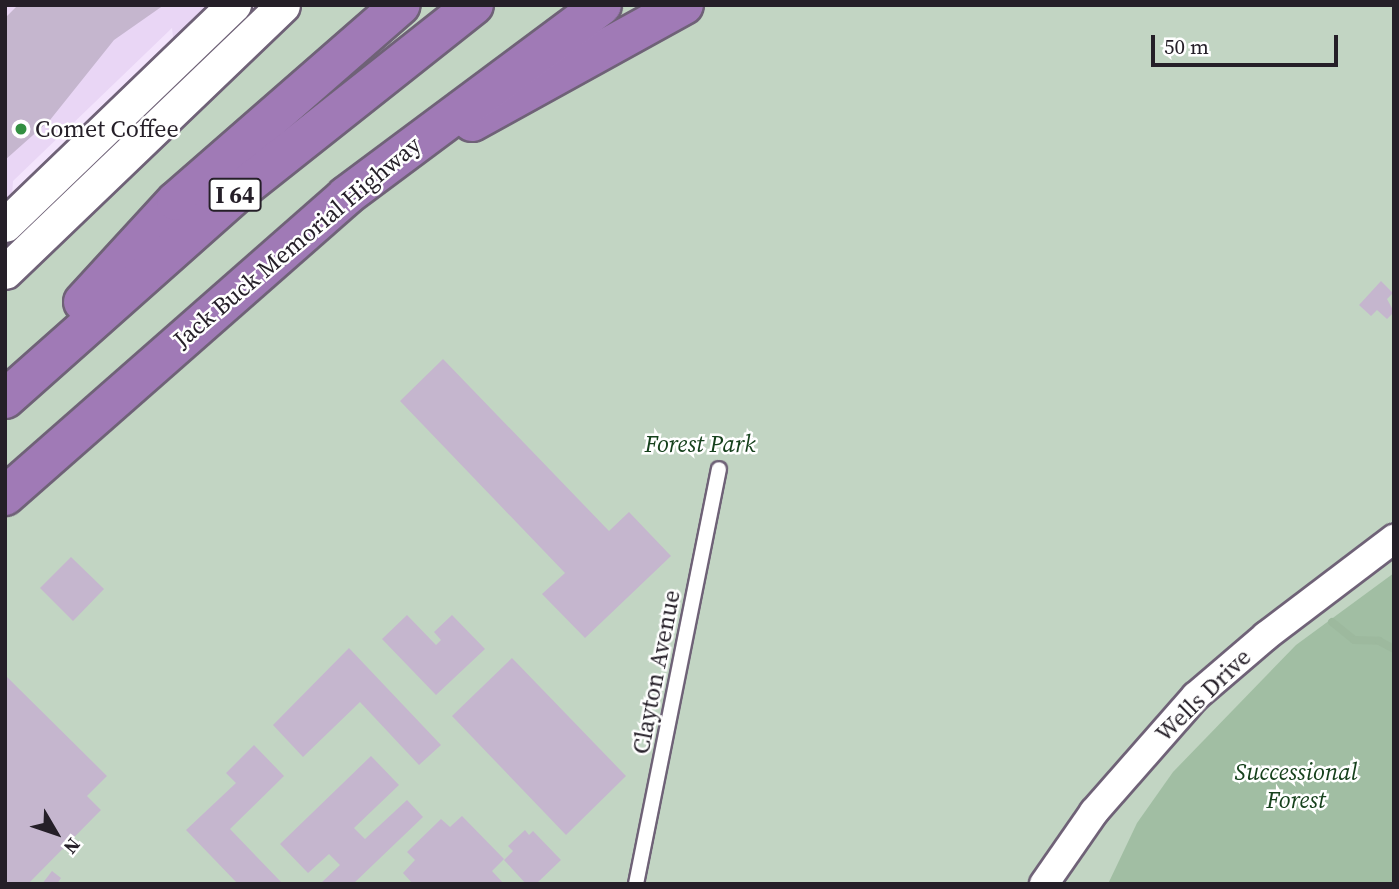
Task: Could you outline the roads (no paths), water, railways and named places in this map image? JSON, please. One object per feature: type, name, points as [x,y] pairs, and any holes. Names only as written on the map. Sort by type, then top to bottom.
[{"type":"highway","points":[[6,399],[135,241],[401,5]]},
{"type":"highway","name":"I 64","points":[[6,399],[286,152],[474,5]]},
{"type":"highway","name":"Jack Buck Memorial Highway","points":[[5,496],[269,261],[406,149],[602,5]]},
{"type":"highway","points":[[406,149],[492,113],[684,5]]},
{"type":"street","points":[[5,225],[234,5]]},
{"type":"street","points":[[8,265],[273,9]]},
{"type":"street","name":"Wells Drive","points":[[1044,884],[1094,813],[1196,696],[1266,636],[1394,539]]},
{"type":"lane","name":"Clayton Avenue","points":[[636,884],[719,469]]},
{"type":"waterway","points":[[1332,622],[1354,640],[1379,641],[1394,649]]},
{"type":"place","name":"Comet Coffee","points":[[21,129]]},
{"type":"park label","name":"Forest Park","points":[[700,444]]},
{"type":"park label","name":"Successional Forest","points":[[1296,786]]}]
